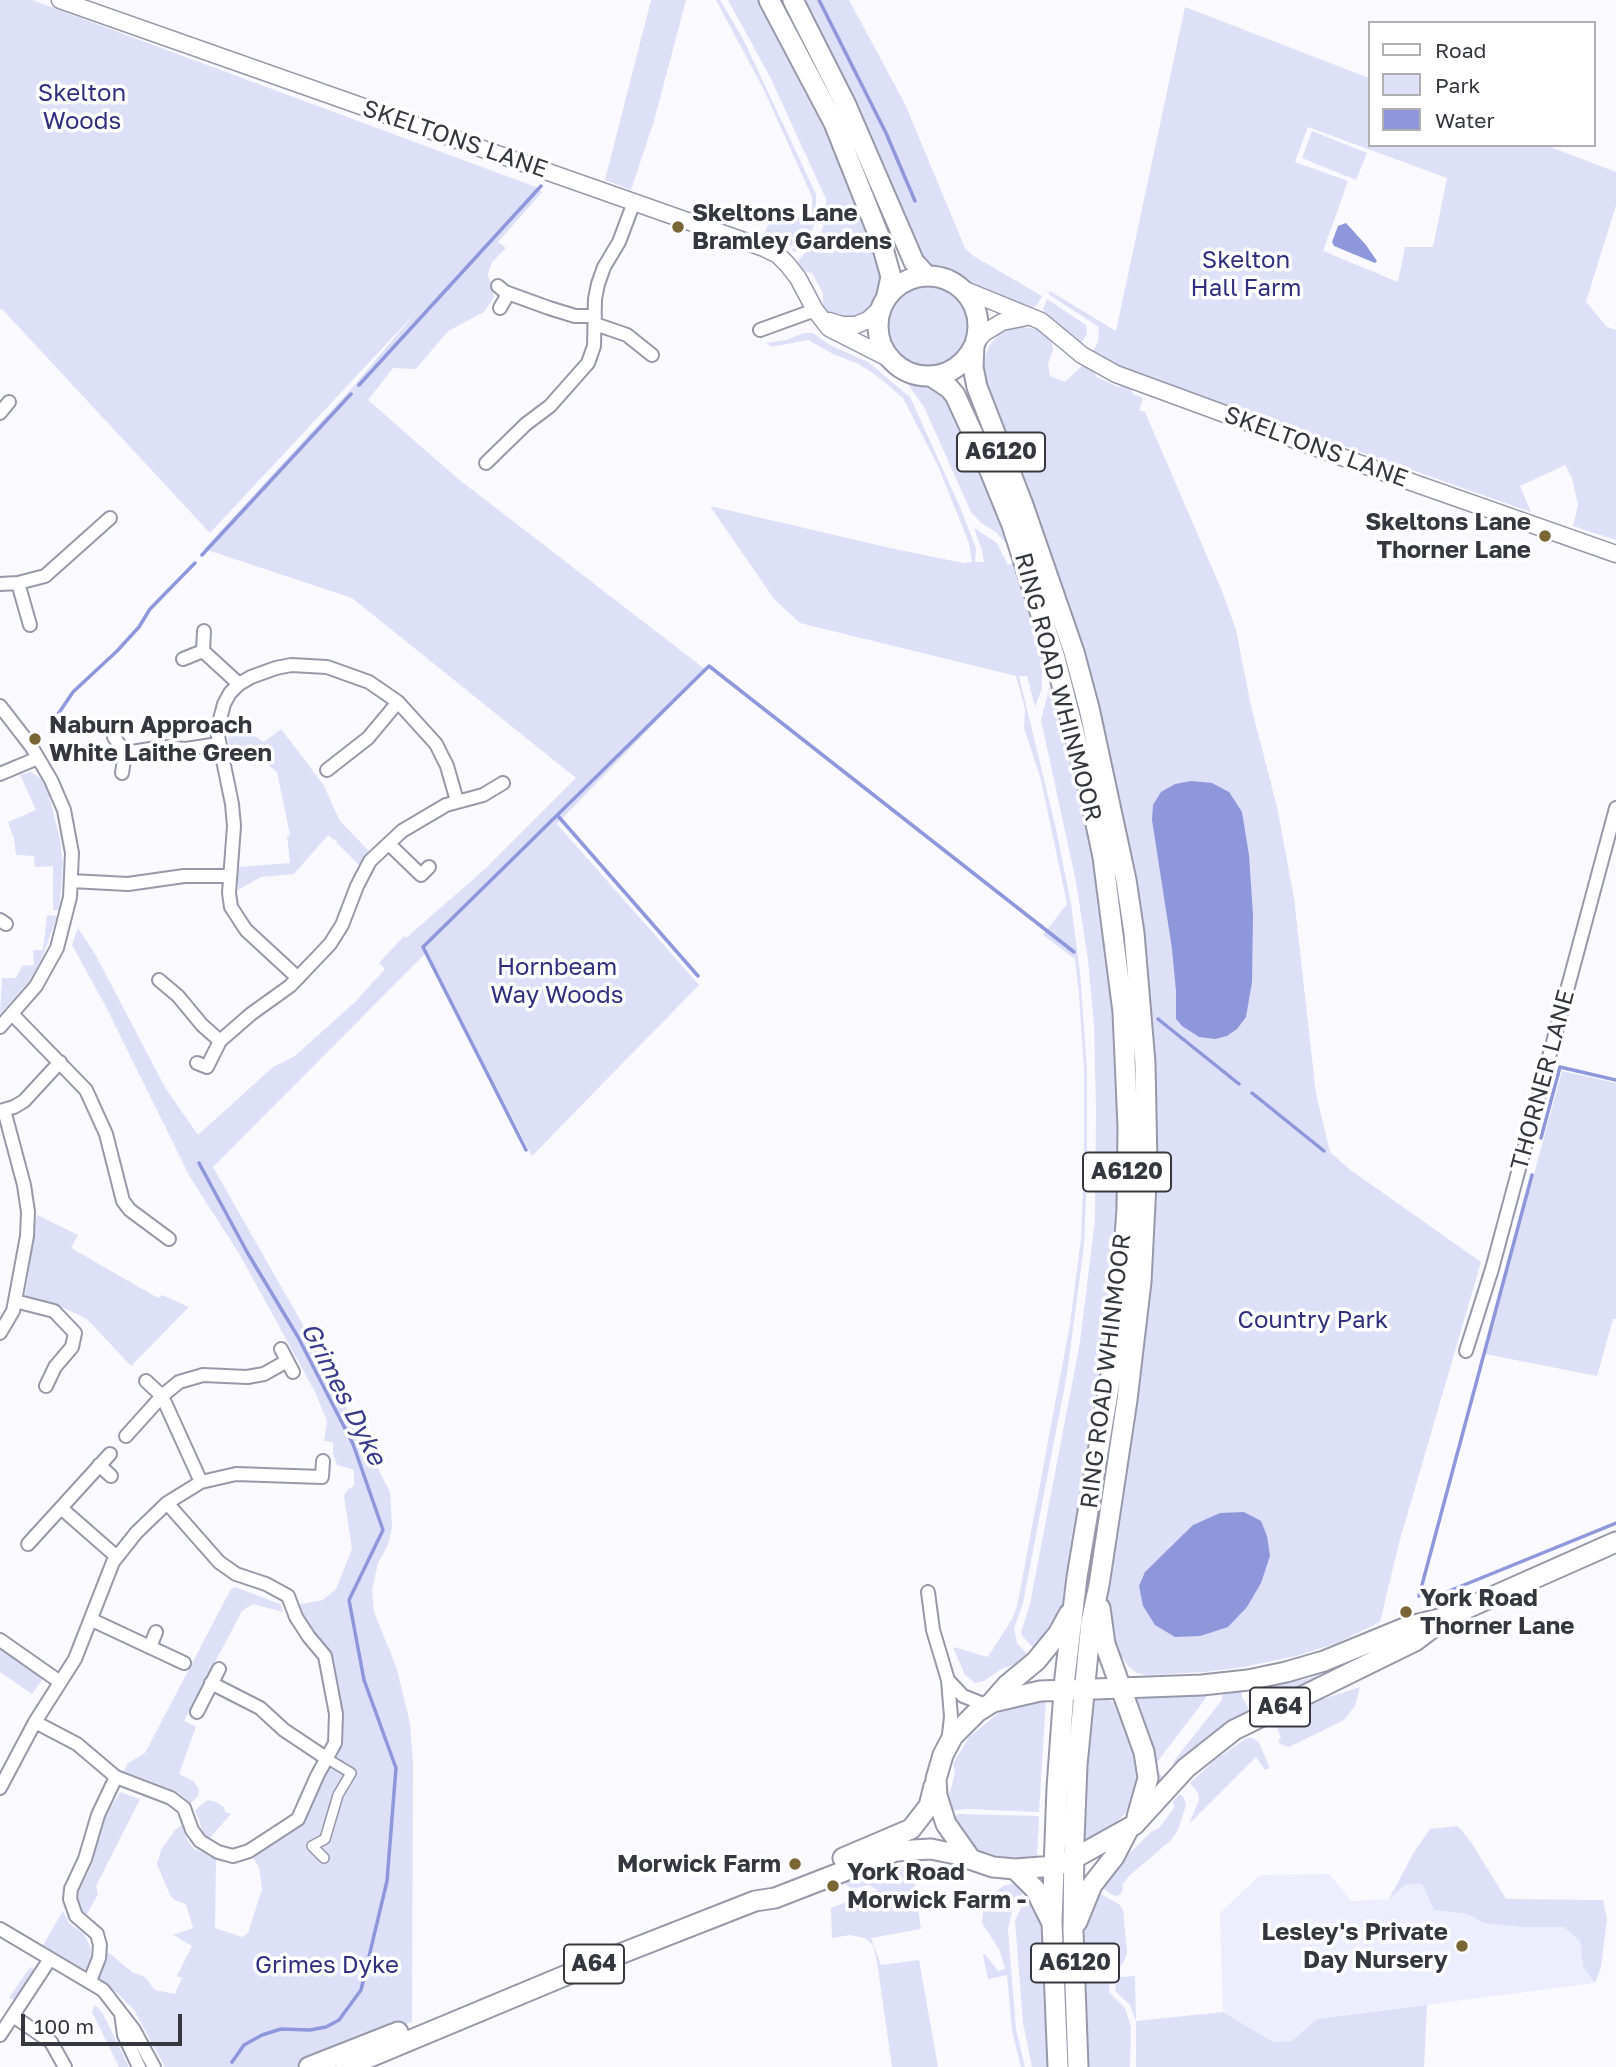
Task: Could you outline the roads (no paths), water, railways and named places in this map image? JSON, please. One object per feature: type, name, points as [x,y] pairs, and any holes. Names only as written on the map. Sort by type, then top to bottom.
[{"type":"highway","points":[[769,0],[834,123],[881,241],[891,277],[884,303],[878,329],[880,340],[892,360],[909,372],[931,376],[943,374],[958,366],[974,344],[978,331],[975,307],[960,288],[948,280],[927,276],[906,281],[897,287],[884,303]]},
{"type":"highway","points":[[793,0],[846,105],[914,262],[927,276]]},
{"type":"highway","name":"RING ROAD WHINMOOR","points":[[974,344],[976,387],[1106,778],[1128,893],[1141,1001],[1147,1121],[1141,1282],[1127,1400],[1099,1585],[1073,1689]]},
{"type":"highway","name":"RING ROAD WHINMOOR","points":[[931,376],[949,388],[960,404],[1032,558]]},
{"type":"highway","name":"RING ROAD WHINMOOR","points":[[1065,655],[1108,891],[1123,1012],[1128,1127],[1127,1208],[1122,1283],[1112,1369],[1074,1605],[1073,1689]]},
{"type":"highway","name":"A64","points":[[1122,1688],[1219,1684],[1286,1672],[1324,1661],[1407,1627],[1447,1617],[1616,1542]]},
{"type":"highway","name":"RING ROAD WHINMOOR","points":[[1099,1585],[1105,1644],[1142,1745],[1148,1778],[1142,1804],[1131,1827]]},
{"type":"highway","name":"RING ROAD WHINMOOR","points":[[948,1744],[972,1716],[1036,1661],[1074,1605]]},
{"type":"highway","name":"A64","points":[[1131,1827],[1186,1768],[1234,1730],[1415,1641],[1447,1617]]},
{"type":"highway","points":[[989,1704],[1024,1693],[1122,1688]]},
{"type":"highway","name":"A6120","points":[[1058,2067],[1052,1922],[1064,1862],[1073,1689]]},
{"type":"highway","points":[[948,1744],[936,1779],[937,1796],[946,1824],[970,1858],[993,1867],[1015,1869],[1064,1862],[1131,1827]]},
{"type":"highway","name":"A64","points":[[346,2067],[440,2029],[464,2016],[755,1900],[770,1889],[911,1829],[929,1805],[936,1779]]},
{"type":"highway","name":"A6120","points":[[1073,1931],[1092,1885],[1114,1857],[1131,1827]]},
{"type":"highway","name":"A64","points":[[755,1900],[775,1898],[905,1849],[931,1849],[970,1858]]},
{"type":"highway","name":"A6120","points":[[1064,1862],[1073,1931],[1078,2067]]},
{"type":"highway","name":"A6120","points":[[1015,1869],[1035,1889],[1052,1922]]},
{"type":"highway","name":"A64","points":[[309,2067],[398,2033],[435,2021],[464,2016]]},
{"type":"street","name":"SKELTONS LANE","points":[[60,0],[778,255],[798,278],[817,314],[839,335],[892,360]]},
{"type":"street","points":[[486,463],[526,424],[550,406],[587,363],[594,346],[595,299],[604,267],[619,242],[634,202]]},
{"type":"street","name":"SKELTONS LANE","points":[[960,288],[1048,326],[1082,355],[1116,374],[1616,554]]},
{"type":"street","points":[[500,308],[503,290],[575,316],[595,320],[627,335],[652,355]]},
{"type":"street","points":[[760,330],[817,314],[842,326],[856,325],[868,320],[884,303]]},
{"type":"street","points":[[974,344],[984,333],[1002,322],[1029,317]]},
{"type":"street","points":[[0,412],[9,402]]},
{"type":"street","points":[[0,584],[18,583],[45,576],[110,518]]},
{"type":"street","points":[[18,583],[30,625]]},
{"type":"street","points":[[203,651],[204,631]]},
{"type":"street","points":[[183,659],[203,651]]},
{"type":"street","points":[[203,651],[239,684]]},
{"type":"street","points":[[298,978],[236,918],[229,893],[232,804],[217,731],[225,704],[239,684],[276,667],[315,665],[369,682],[398,702],[422,727],[443,755],[457,801]]},
{"type":"street","points":[[327,770],[368,738],[398,702]]},
{"type":"street","points":[[0,706],[51,780],[64,810],[72,853],[67,914],[57,948],[36,986],[0,1027]]},
{"type":"street","points":[[114,737],[125,753],[122,773]]},
{"type":"street","points":[[125,753],[163,747],[186,748],[218,744]]},
{"type":"street","points":[[0,774],[38,758]]},
{"type":"street","points":[[197,1063],[206,1067],[220,1041],[251,1014],[283,992],[330,944],[342,925],[366,868],[389,844],[415,822],[457,801],[483,795],[503,783]]},
{"type":"street","name":"THORNER LANE","points":[[1466,1351],[1492,1269],[1616,808]]},
{"type":"street","points":[[389,844],[421,874],[429,867]]},
{"type":"street","points":[[71,881],[128,884],[184,876],[230,876]]},
{"type":"street","points":[[159,979],[220,1041]]},
{"type":"street","points":[[13,1015],[86,1090],[106,1134],[123,1201],[130,1210],[169,1240]]},
{"type":"street","points":[[0,1334],[13,1311],[27,1236],[28,1212],[24,1185],[2,1111],[24,1101],[60,1062]]},
{"type":"street","points":[[15,1301],[54,1311],[75,1333],[72,1348],[55,1367],[46,1386]]},
{"type":"street","points":[[126,1436],[162,1396],[179,1382],[203,1375],[247,1377],[290,1366],[281,1349]]},
{"type":"street","points":[[146,1381],[162,1396],[201,1482]]},
{"type":"street","points":[[28,1544],[110,1454]]},
{"type":"street","points":[[0,1788],[35,1722],[75,1659],[106,1578],[117,1557],[136,1533],[167,1503],[201,1482],[236,1474],[327,1477],[323,1461]]},
{"type":"street","points":[[99,1465],[111,1476]]},
{"type":"street","points":[[35,1722],[78,1744],[116,1777],[172,1798],[184,1808],[192,1830],[200,1841],[218,1852],[233,1856],[249,1851],[298,1819],[335,1743],[336,1714],[325,1656],[296,1617],[288,1596],[266,1584],[236,1574],[219,1562],[167,1503]]},
{"type":"street","points":[[61,1508],[117,1557]]},
{"type":"street","points":[[928,1592],[933,1630],[948,1680],[951,1717],[948,1744]]},
{"type":"street","points":[[92,1620],[184,1663]]},
{"type":"street","points":[[150,1647],[156,1632]]},
{"type":"street","points":[[0,1640],[60,1682]]},
{"type":"street","points":[[197,1712],[219,1669]]},
{"type":"street","points":[[948,1680],[963,1696],[989,1704]]},
{"type":"street","points":[[211,1683],[260,1708],[284,1730],[351,1773],[338,1795],[324,1839],[312,1846],[324,1857]]},
{"type":"street","points":[[90,1981],[99,1958],[100,1945],[97,1934],[76,1916],[70,1899],[71,1889],[85,1859],[97,1815],[116,1777]]},
{"type":"street","points":[[0,1929],[103,1990],[134,2030],[153,2067]]},
{"type":"street","points":[[0,2035],[50,1959]]},
{"type":"street","points":[[120,2010],[124,2035],[139,2067]]},
{"type":"street","points":[[13,2016],[51,2042],[65,2067]]},
{"type":"water","points":[[1346,223],[1366,245],[1377,261],[1375,263],[1334,246],[1332,242],[1338,226]]},
{"type":"water","points":[[1191,781],[1212,783],[1229,792],[1242,812],[1249,855],[1253,915],[1252,982],[1246,1017],[1237,1029],[1227,1036],[1215,1039],[1199,1037],[1176,1019],[1172,949],[1152,820],[1153,805],[1161,792],[1175,784]]},
{"type":"water","points":[[1244,1512],[1261,1521],[1270,1556],[1261,1583],[1247,1607],[1228,1627],[1200,1636],[1175,1637],[1155,1625],[1143,1606],[1139,1586],[1145,1572],[1193,1525],[1220,1513]]},
{"type":"waterway","points":[[819,0],[886,133],[915,201]]},
{"type":"waterway","points":[[359,385],[541,186]]},
{"type":"waterway","points":[[202,555],[351,394]]},
{"type":"waterway","points":[[52,723],[73,692],[117,651],[139,627],[150,609],[195,563]]},
{"type":"waterway","points":[[526,1150],[423,947],[709,666],[1074,952]]},
{"type":"waterway","points":[[558,816],[698,976]]},
{"type":"waterway","points":[[1158,1019],[1239,1084]]},
{"type":"waterway","points":[[1541,1138],[1560,1067],[1616,1080]]},
{"type":"waterway","points":[[1252,1093],[1324,1151]]},
{"type":"waterway","name":"Grimes Dyke","points":[[199,1163],[247,1252],[298,1337],[353,1444],[383,1530],[349,1600],[364,1680],[396,1768],[387,1881],[361,1990],[339,2020],[326,2027],[310,2030],[281,2029],[262,2035],[244,2045],[232,2062]]},
{"type":"waterway","points":[[1419,1596],[1532,1175]]},
{"type":"waterway","points":[[1420,1594],[1432,1598],[1616,1523]]},
{"type":"place","name":"Skeltons Lane Bramley Gardens","points":[[678,227]]},
{"type":"place","name":"Skeltons Lane Thorner Lane","points":[[1545,536]]},
{"type":"place","name":"Naburn Approach White Laithe Green","points":[[35,739]]},
{"type":"place","name":"York Road Thorner Lane","points":[[1406,1612]]},
{"type":"place","name":"Morwick Farm","points":[[795,1864]]},
{"type":"place","name":"York Road Morwick Farm -","points":[[833,1886]]},
{"type":"place","name":"Lesley's Private Day Nursery","points":[[1462,1946]]},
{"type":"park label","name":"Skelton Woods","points":[[82,107]]},
{"type":"park label","name":"Skelton Hall Farm","points":[[1246,274]]},
{"type":"park label","name":"Hornbeam Way Woods","points":[[557,981]]},
{"type":"park label","name":"Country Park","points":[[1313,1320]]}]
